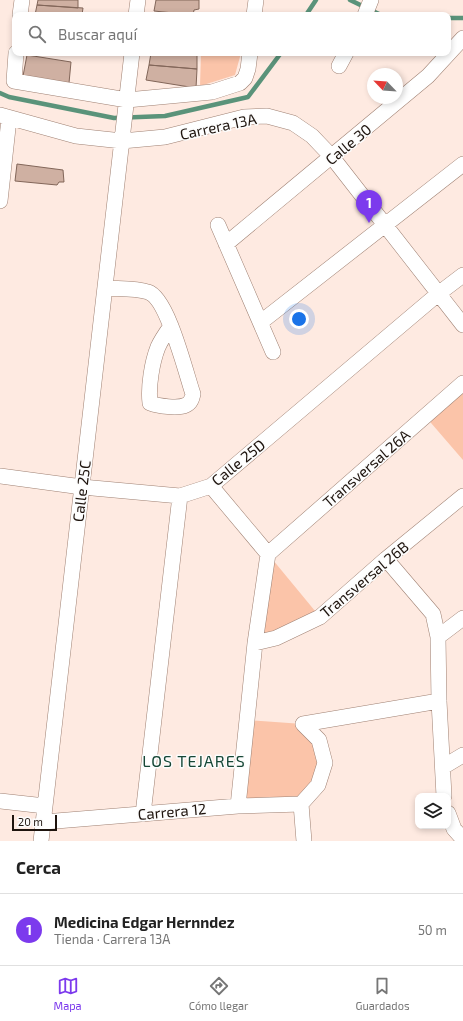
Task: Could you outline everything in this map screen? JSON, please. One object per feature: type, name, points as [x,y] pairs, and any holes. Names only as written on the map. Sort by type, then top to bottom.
[{"type":"street","points":[[20,12],[22,0]]},
{"type":"street","points":[[136,12],[138,0]]},
{"type":"street","points":[[254,12],[256,0]]},
{"type":"street","points":[[366,12],[371,0]]},
{"type":"street","name":"Calle 30","points":[[451,51],[463,38]]},
{"type":"street","name":"Calle 25C","points":[[41,841],[132,56]]},
{"type":"street","points":[[10,60],[14,81],[127,106],[212,92],[240,83],[245,78],[250,56]]},
{"type":"street","name":"Calle 30","points":[[226,244],[332,158],[428,76],[446,56]]},
{"type":"street","name":"Carrera 13A","points":[[5,117],[76,136],[165,137],[244,117],[267,116],[293,122],[312,136],[332,158],[383,225],[463,325]]},
{"type":"street","points":[[0,200],[5,117]]},
{"type":"street","points":[[261,322],[383,225],[463,164]]},
{"type":"street","points":[[218,225],[273,352]]},
{"type":"street","name":"Calle 25D","points":[[180,496],[211,486],[438,294],[463,275]]},
{"type":"street","points":[[106,288],[148,292],[156,296],[165,309],[171,326],[193,394],[191,401],[186,405],[158,406],[150,403],[149,396],[154,358],[158,346],[171,326]]},
{"type":"street","name":"Transversal 26A","points":[[268,554],[463,383]]},
{"type":"street","points":[[0,476],[82,487],[180,496],[143,814]]},
{"type":"street","points":[[211,486],[268,554],[255,643],[238,806]]},
{"type":"street","name":"Transversal 26B","points":[[255,643],[276,638],[320,617],[386,559],[463,496]]},
{"type":"street","points":[[386,559],[433,614],[438,637],[439,701],[444,793]]},
{"type":"street","points":[[438,637],[463,618]]},
{"type":"street","points":[[304,841],[301,804],[318,785],[325,763],[319,740],[303,724],[439,701]]},
{"type":"street","points":[[443,767],[463,755]]},
{"type":"street","points":[[0,801],[45,806]]},
{"type":"street","name":"Carrera 12","points":[[44,822],[238,806],[301,804]]},
{"type":"street","points":[[451,824],[454,836]]},
{"type":"shaded area","points":[[201,56],[240,56],[235,75],[200,86]]},
{"type":"shaded area","points":[[463,383],[463,460],[425,416]]},
{"type":"shaded area","points":[[268,554],[320,617],[255,643]]},
{"type":"shaded area","points":[[247,720],[303,724],[325,763],[301,804],[238,806]]},
{"type":"building","points":[[38,0],[78,0],[78,8],[37,5]]},
{"type":"building","points":[[156,0],[199,0],[199,9],[194,10],[194,12],[154,11]]},
{"type":"building","points":[[37,5],[83,8],[82,12],[36,12]]},
{"type":"building","points":[[27,56],[71,62],[69,83],[23,76]]},
{"type":"building","points":[[150,56],[197,56],[197,69],[149,65]]},
{"type":"building","points":[[149,65],[197,69],[196,88],[146,80]]},
{"type":"building","points":[[17,164],[63,170],[64,182],[59,182],[57,185],[15,181]]},
{"type":"waterway","points":[[308,12],[316,0]]},
{"type":"waterway","points":[[350,0],[375,12]]},
{"type":"waterway","points":[[451,18],[463,18]]},
{"type":"waterway","points":[[0,93],[9,97],[114,118],[165,116],[248,97],[279,56]]},
{"type":"place","name":"Medicina Edgar Hernndez","points":[[369,223]]},
{"type":"district","name":"LOS TEJARES","points":[[194,760]]}]
